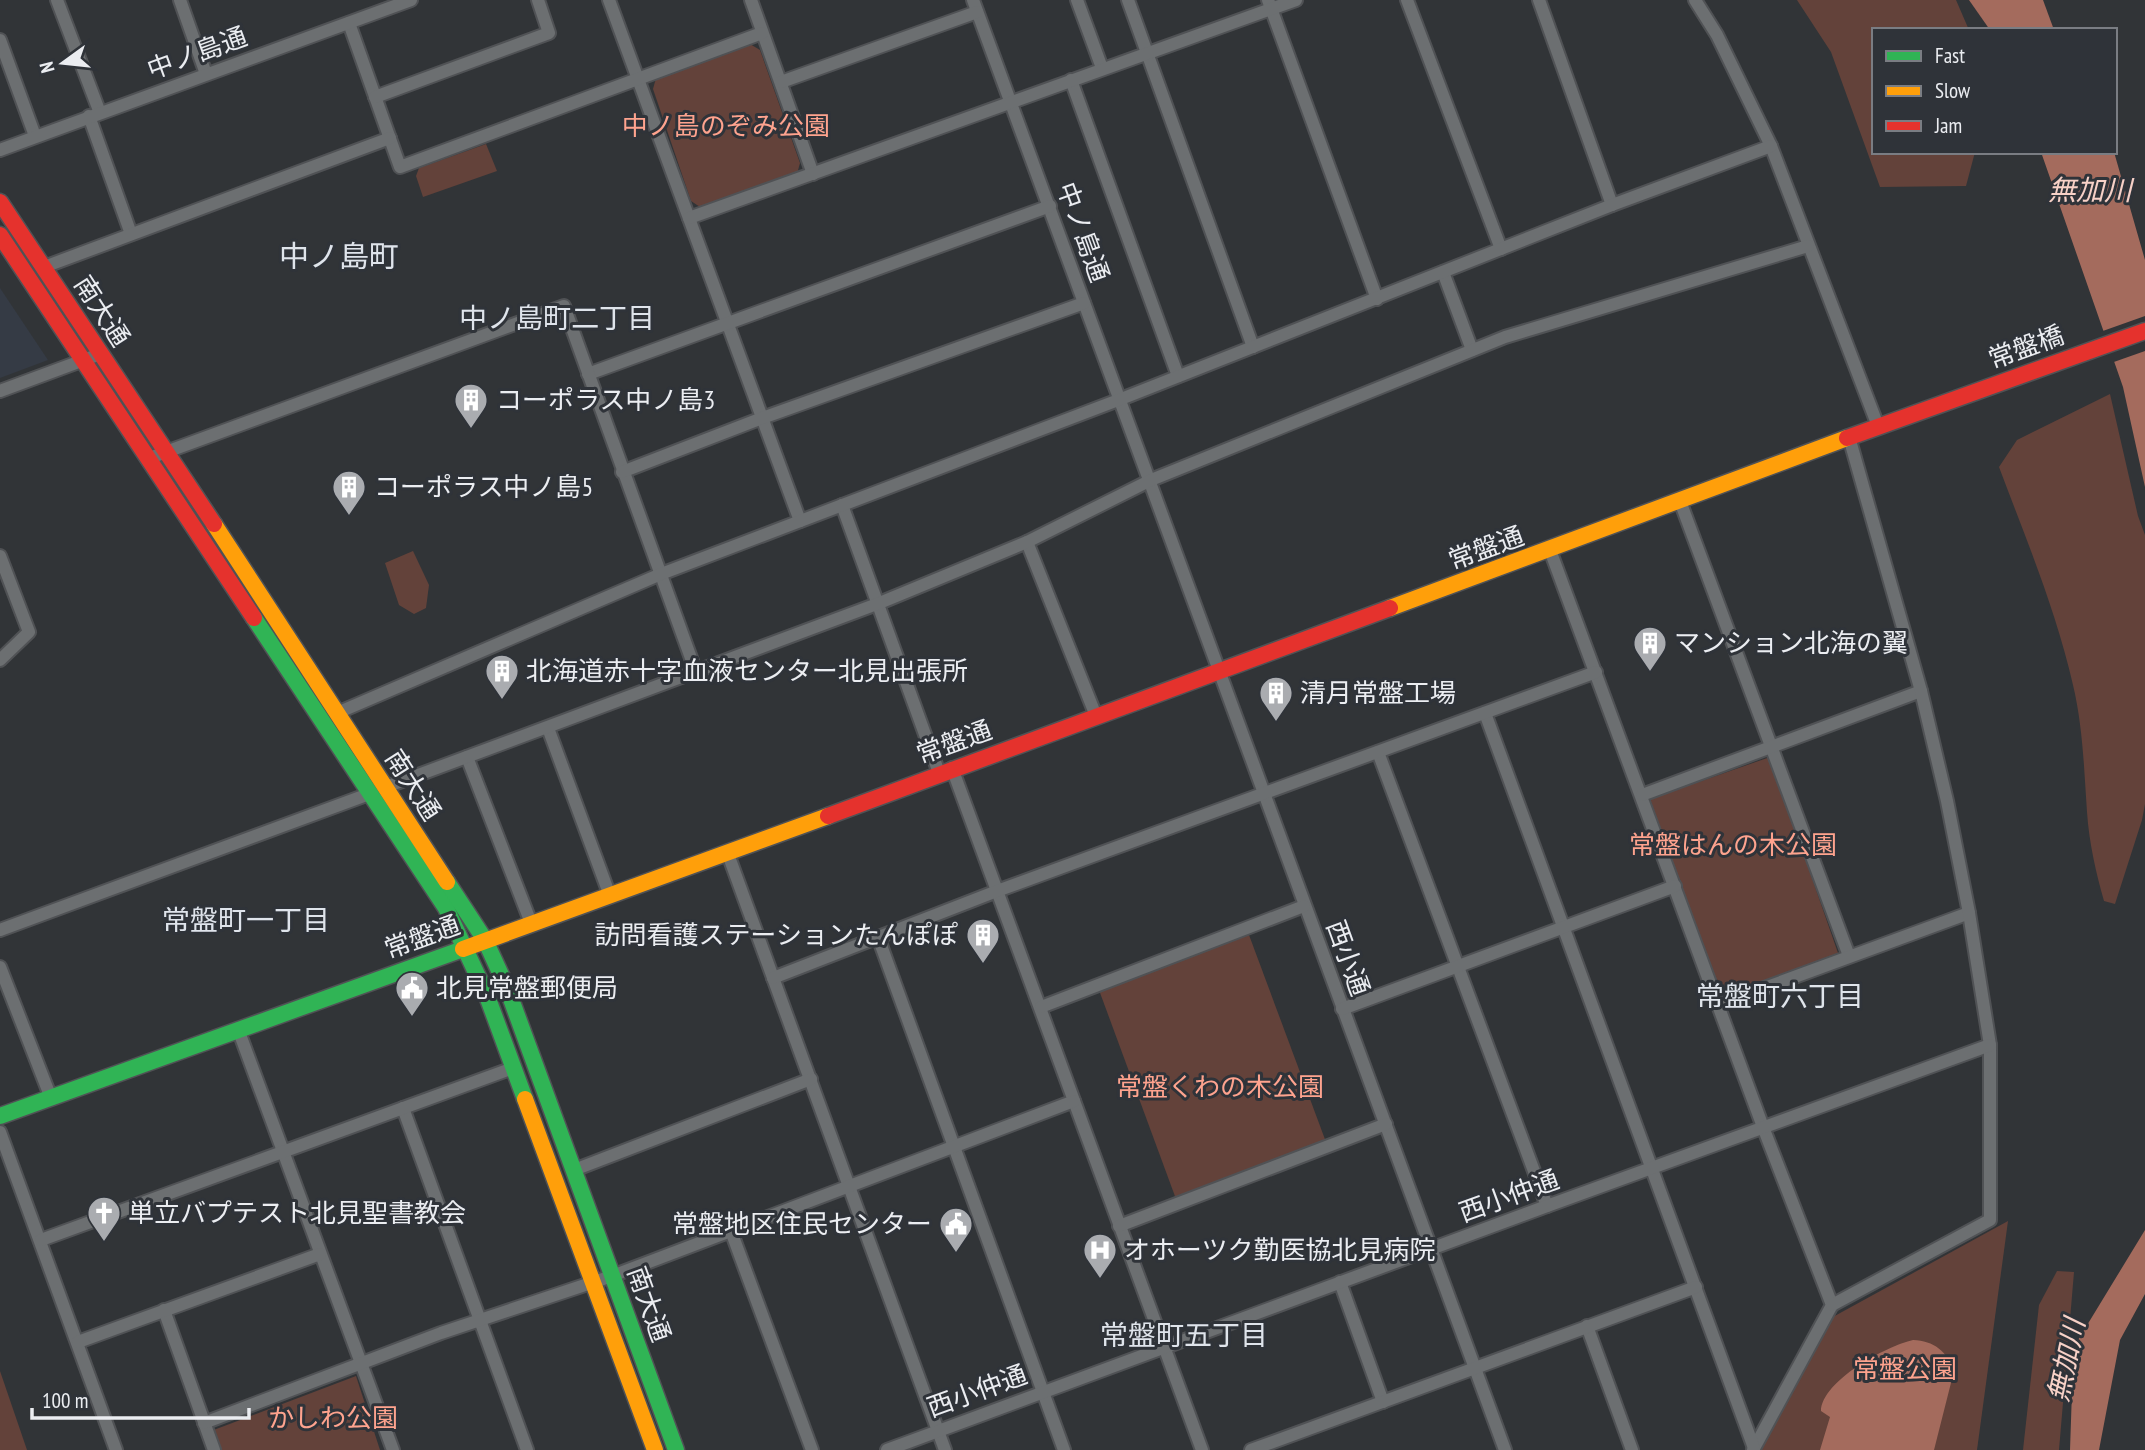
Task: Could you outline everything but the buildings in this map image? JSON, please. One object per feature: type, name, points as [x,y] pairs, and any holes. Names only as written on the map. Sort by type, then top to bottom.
[{"type":"street","points":[[57,0],[131,234]]},
{"type":"street","points":[[180,0],[206,75]]},
{"type":"street","name":"中ノ島通","points":[[0,150],[409,0]]},
{"type":"street","points":[[374,97],[549,33],[538,0]]},
{"type":"street","points":[[609,0],[800,522]]},
{"type":"street","points":[[751,0],[813,174]]},
{"type":"street","points":[[1077,0],[1101,68]]},
{"type":"street","points":[[1128,0],[1253,347]]},
{"type":"street","points":[[689,218],[1071,80],[1270,4],[1296,0]]},
{"type":"street","points":[[1407,0],[1501,249]]},
{"type":"street","points":[[1539,0],[1612,205]]},
{"type":"street","points":[[1695,0],[1717,35],[1771,146],[1878,426]]},
{"type":"street","points":[[1270,4],[1377,299]]},
{"type":"street","points":[[781,82],[975,6]]},
{"type":"street","name":"中ノ島通","points":[[975,6],[1151,480]]},
{"type":"street","points":[[349,23],[401,167],[762,33]]},
{"type":"street","points":[[0,40],[35,136]]},
{"type":"street","points":[[1071,80],[1178,376]]},
{"type":"street","points":[[44,267],[390,138]]},
{"type":"street","points":[[337,713],[661,575],[1121,399],[1612,205],[1771,146]]},
{"type":"street","name":"南大通","points":[[0,202],[485,940],[507,988],[676,1450]]},
{"type":"street","points":[[588,374],[1050,206]]},
{"type":"street","name":"南大通","points":[[0,235],[446,908],[487,996],[655,1450]]},
{"type":"street","points":[[386,787],[877,604],[1027,542],[1151,480],[1505,337],[1808,246]]},
{"type":"street","points":[[1443,272],[1472,350]]},
{"type":"street","points":[[622,472],[762,418],[1084,303]]},
{"type":"street","points":[[147,459],[564,306],[696,672]]},
{"type":"street","name":"常盤橋","points":[[1923,410],[2145,331]]},
{"type":"street","points":[[0,391],[100,354]]},
{"type":"street","name":"常盤通","points":[[0,1116],[728,854],[1923,410]]},
{"type":"street","points":[[1753,1449],[1832,1305],[1990,1220],[1990,1045],[1969,912],[1921,691],[1849,437]]},
{"type":"street","name":"西小通","points":[[1151,480],[1304,906],[1433,1248],[1505,1450]]},
{"type":"street","points":[[1680,501],[1849,956]]},
{"type":"street","points":[[842,505],[877,604],[997,891],[1202,1450]]},
{"type":"street","points":[[1027,542],[1096,716]]},
{"type":"street","points":[[1550,550],[1832,1305]]},
{"type":"street","points":[[0,555],[29,632],[0,660]]},
{"type":"street","points":[[773,978],[997,891],[1596,672]]},
{"type":"street","points":[[1642,795],[1921,691]]},
{"type":"street","points":[[1485,713],[1753,1449]]},
{"type":"street","points":[[548,727],[610,896]]},
{"type":"street","points":[[1378,752],[1547,1206]]},
{"type":"street","points":[[467,757],[531,923]]},
{"type":"street","points":[[0,930],[369,794]]},
{"type":"street","points":[[728,854],[945,1450]]},
{"type":"street","points":[[1342,1009],[1675,886]]},
{"type":"street","points":[[1041,1007],[1304,906]]},
{"type":"street","points":[[1718,1005],[1969,912]]},
{"type":"street","points":[[878,937],[1065,1450]]},
{"type":"street","points":[[0,967],[51,1098]]},
{"type":"street","points":[[238,1029],[393,1450]]},
{"type":"street","name":"西小仲通","points":[[887,1450],[1763,1126],[1990,1045]]},
{"type":"street","points":[[41,1240],[513,1068]]},
{"type":"street","points":[[574,1170],[811,1079]]},
{"type":"street","points":[[204,1423],[480,1319],[612,1276],[1074,1101]]},
{"type":"street","points":[[403,1108],[527,1450]]},
{"type":"street","points":[[1119,1226],[1386,1124]]},
{"type":"street","points":[[0,1132],[116,1450]]},
{"type":"street","points":[[731,1231],[812,1450]]},
{"type":"street","points":[[78,1342],[320,1254]]},
{"type":"street","points":[[1340,1282],[1383,1402]]},
{"type":"street","points":[[1251,1450],[1696,1287]]},
{"type":"street","points":[[164,1310],[214,1450]]},
{"type":"street","points":[[1587,1326],[1632,1450]]},
{"type":"shaded area","points":[[0,288],[48,360],[0,378]]},
{"type":"green space","points":[[1797,0],[1956,0],[1968,28],[1872,28],[1872,154],[1974,154],[1966,186],[1880,187],[1831,52]]},
{"type":"green space","name":"中ノ島のぞみ公園","points":[[750,44],[760,50],[800,163],[797,174],[700,207],[691,201],[653,89],[656,78]]},
{"type":"green space","points":[[486,144],[497,171],[423,197],[416,176],[419,168]]},
{"type":"green space","points":[[2110,394],[2138,516],[2145,535],[2145,804],[2115,904],[2104,901],[2093,857],[2079,717],[2066,657],[2040,575],[1999,467],[2017,440]]},
{"type":"green space","points":[[413,551],[429,585],[426,608],[414,614],[399,605],[385,563]]},
{"type":"green space","name":"常盤はんの木公園","points":[[1770,757],[1838,953],[1722,998],[1650,799]]},
{"type":"green space","name":"常盤くわの木公園","points":[[1249,935],[1326,1142],[1176,1199],[1099,990]]},
{"type":"green space","name":"常盤公園","points":[[2008,1221],[1977,1450],[1760,1450],[1831,1318]]},
{"type":"green space","points":[[2057,1271],[2074,1272],[2059,1450],[2023,1450],[2039,1305]]},
{"type":"green space","points":[[0,1371],[27,1450],[0,1450]]},
{"type":"green space","name":"かしわ公園","points":[[356,1376],[380,1450],[218,1450],[211,1431]]},
{"type":"water","points":[[1969,0],[2043,0],[2053,28],[1989,28]]},
{"type":"water","name":"無加川","points":[[2042,154],[2115,154],[2145,260],[2145,487],[2123,387]]},
{"type":"water","name":"無加川","points":[[2145,1230],[2145,1294],[2120,1340],[2099,1450],[2070,1450],[2072,1391],[2078,1340]]},
{"type":"water","points":[[1913,1340],[1927,1342],[1939,1348],[1954,1371],[1934,1450],[1820,1450],[1830,1417],[1821,1411],[1832,1388],[1872,1357]]},
{"type":"pier","points":[[2145,316],[2145,351],[2111,363],[2100,332]]},
{"type":"traffic: fast","points":[[254,618],[446,908],[487,996],[525,1099]]},
{"type":"traffic: fast","points":[[447,882],[485,940],[507,988],[676,1450]]},
{"type":"traffic: fast","points":[[0,1116],[463,949]]},
{"type":"traffic: slow","points":[[1390,608],[1847,438]]},
{"type":"traffic: slow","points":[[214,524],[447,882]]},
{"type":"traffic: slow","points":[[463,949],[828,816]]},
{"type":"traffic: slow","points":[[525,1099],[655,1450]]},
{"type":"traffic: jam","points":[[0,202],[214,524]]},
{"type":"traffic: jam","points":[[0,235],[254,618]]},
{"type":"traffic: jam","points":[[1847,438],[2145,331]]},
{"type":"traffic: jam","points":[[828,816],[1390,608]]},
{"type":"place","name":"コーポラス中ノ島3","points":[[471,430]]},
{"type":"place","name":"コーポラス中ノ島5","points":[[349,517]]},
{"type":"place","name":"マンション北海の翼","points":[[1650,673]]},
{"type":"place","name":"北海道赤十字血液センター北見出張所","points":[[502,701]]},
{"type":"place","name":"清月常盤工場","points":[[1276,723]]},
{"type":"place","name":"訪問看護ステーションたんぽぽ","points":[[983,965]]},
{"type":"place","name":"北見常盤郵便局","points":[[412,1018]]},
{"type":"place","name":"単立バプテスト北見聖書教会","points":[[104,1243]]},
{"type":"place","name":"常盤地区住民センター","points":[[956,1254]]},
{"type":"place","name":"オホーツク勤医協北見病院","points":[[1100,1280]]},
{"type":"district","name":"中ノ島町","points":[[339,257]]},
{"type":"district","name":"中ノ島町二丁目","points":[[557,318]]},
{"type":"district","name":"常盤町一丁目","points":[[246,920]]},
{"type":"district","name":"常盤町六丁目","points":[[1780,996]]},
{"type":"district","name":"常盤町五丁目","points":[[1184,1335]]}]
